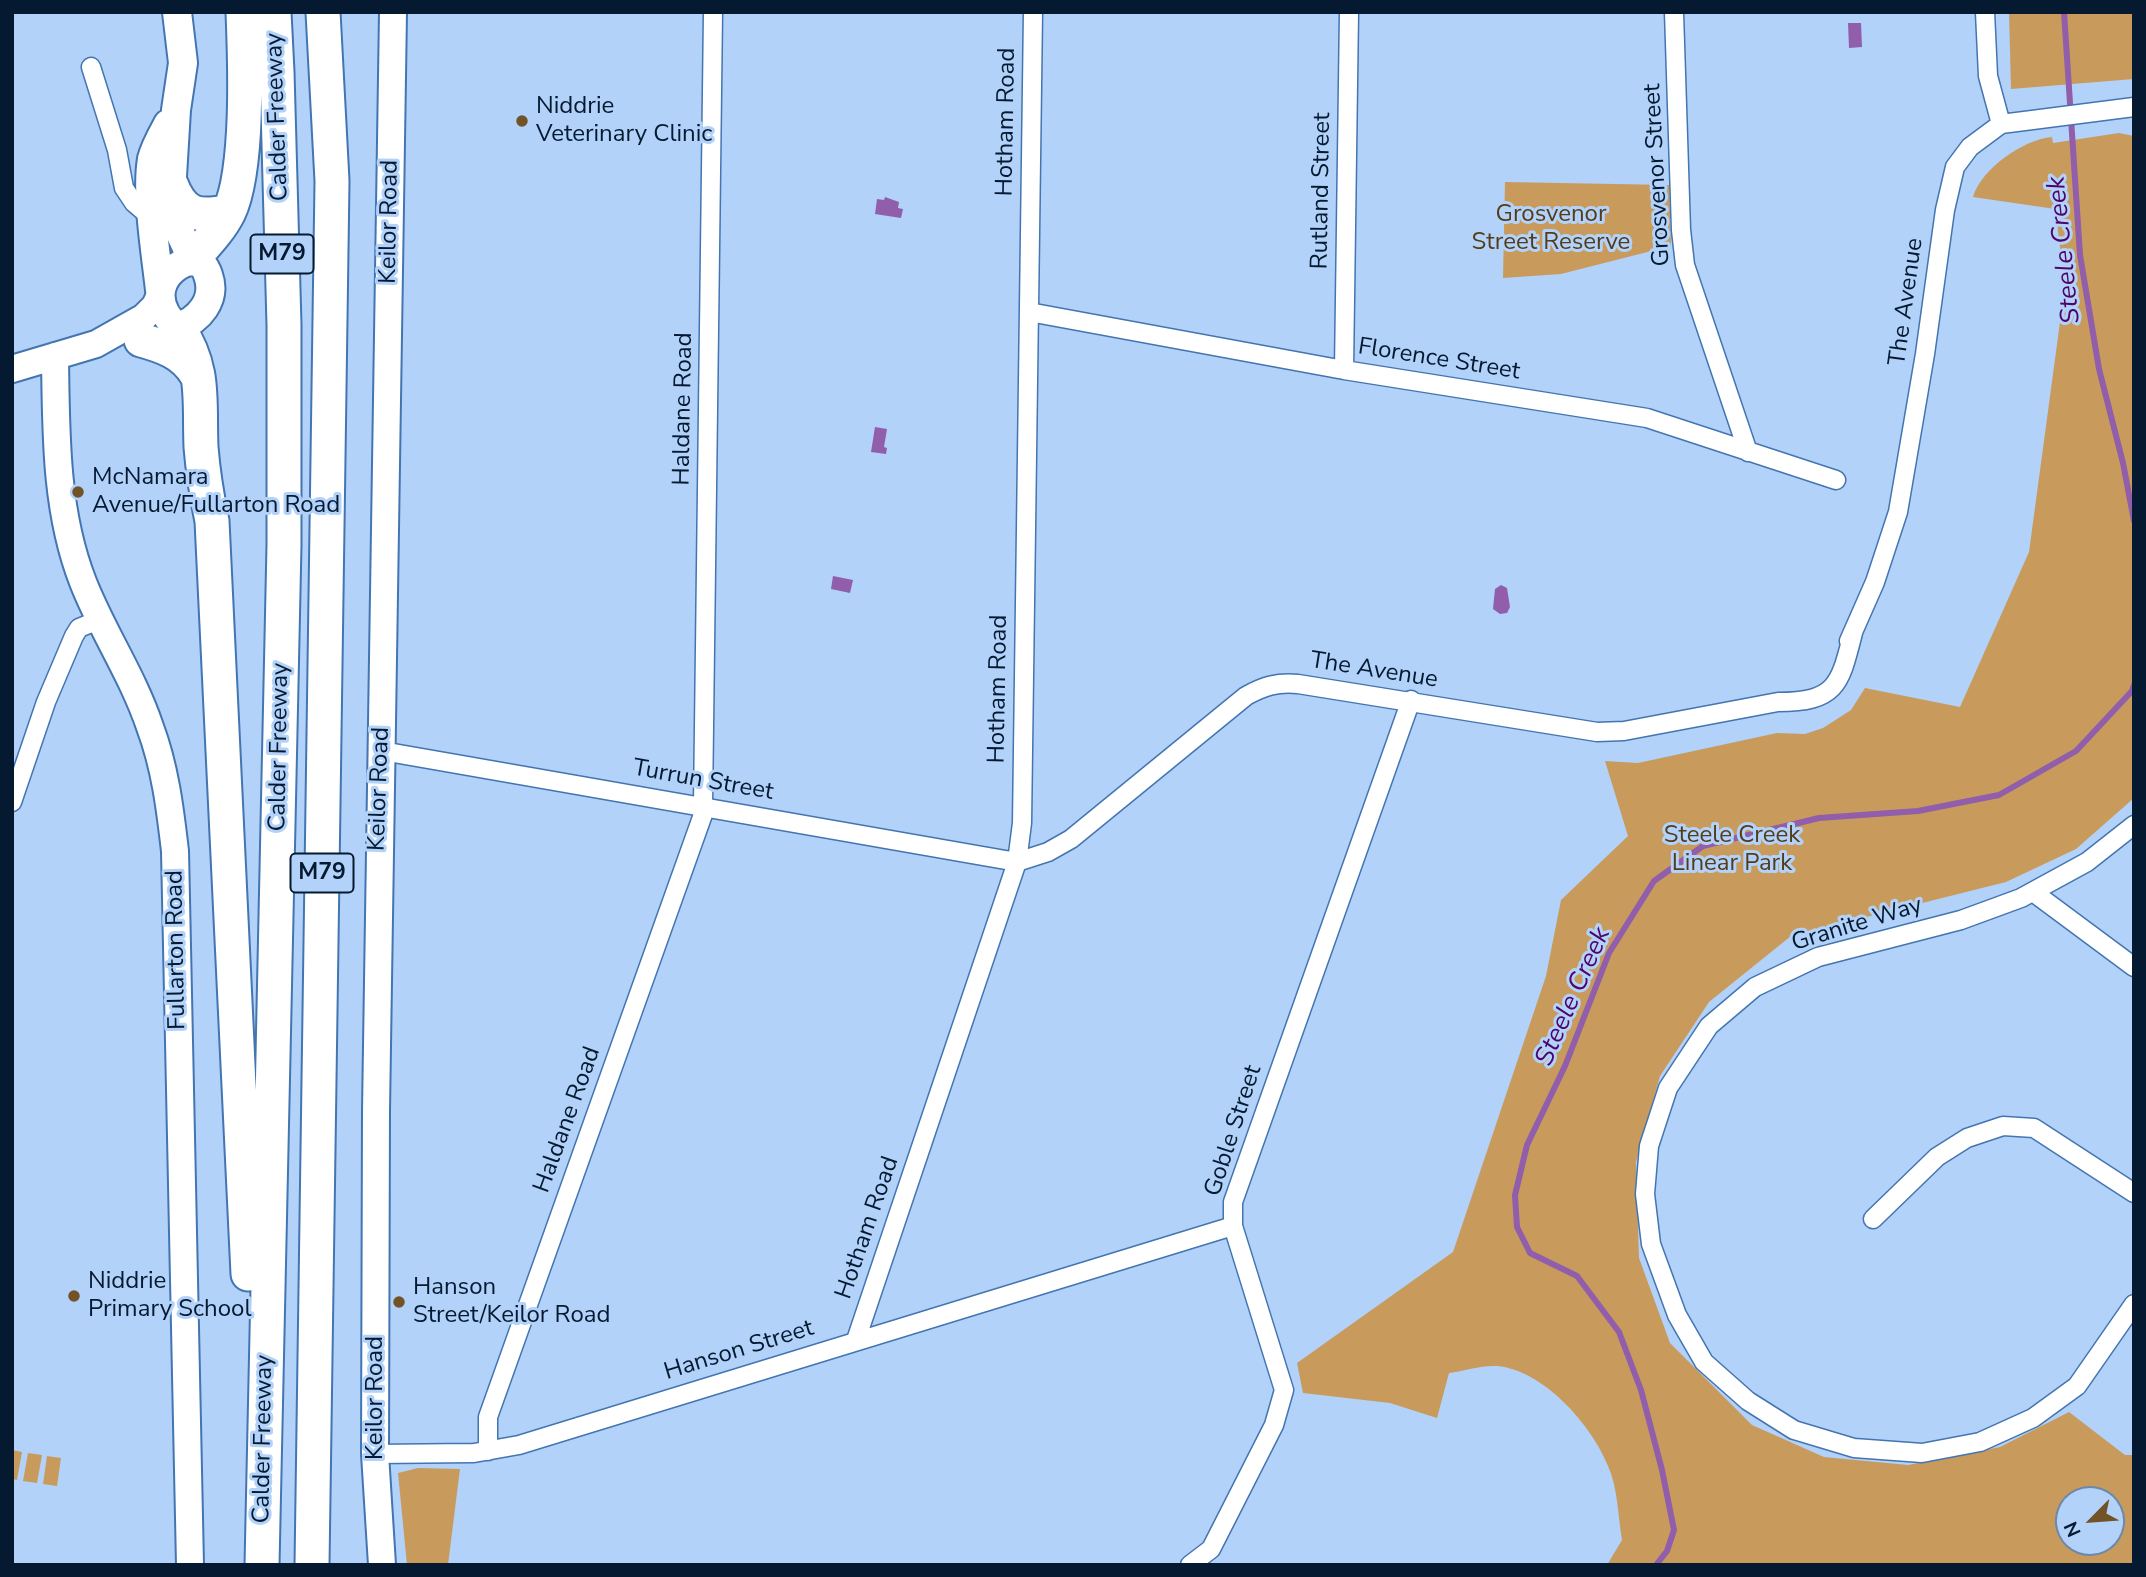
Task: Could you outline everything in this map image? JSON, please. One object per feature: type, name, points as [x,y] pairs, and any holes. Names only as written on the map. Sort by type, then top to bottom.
[{"type":"highway","points":[[192,260],[213,236],[236,194],[244,76],[243,12]]},
{"type":"highway","name":"Calder Freeway","points":[[262,1553],[284,545],[284,325],[274,12]]},
{"type":"highway","name":"Calder Freeway","points":[[312,1565],[332,181],[323,12]]},
{"type":"highway","points":[[332,181],[341,12]]},
{"type":"highway","points":[[161,172],[177,199],[191,212],[208,214],[229,211]]},
{"type":"highway","points":[[177,328],[191,349],[199,379],[202,401],[201,445],[212,521],[262,1553]]},
{"type":"highway","points":[[141,340],[178,354],[190,364],[199,379]]},
{"type":"main road","points":[[177,12],[183,63],[154,220],[164,313],[177,328]]},
{"type":"main road","name":"Keilor Road","points":[[382,1565],[374,1454],[378,887],[393,12]]},
{"type":"main road","points":[[12,369],[96,344],[141,340],[177,328],[197,317],[209,298],[211,282],[208,272],[202,264],[192,260],[183,243],[161,172]]},
{"type":"main road","points":[[96,344],[144,317],[155,306],[163,282],[172,270],[192,260]]},
{"type":"main road","name":"Fullarton Road","points":[[55,356],[58,466],[63,505],[83,581],[150,725],[166,782],[175,851],[190,1565]]},
{"type":"street","name":"Haldane Road","points":[[488,1451],[488,1417],[704,806],[713,12]]},
{"type":"street","name":"Hotham Road","points":[[856,1340],[1017,862],[1022,821],[1033,12]]},
{"type":"street","name":"Rutland Street","points":[[1344,370],[1349,12]]},
{"type":"street","name":"Grosvenor Street","points":[[1674,12],[1681,230],[1685,265],[1748,452]]},
{"type":"street","points":[[1985,12],[1988,76],[2001,124]]},
{"type":"street","points":[[91,67],[117,150],[127,194],[154,220]]},
{"type":"street","name":"The Avenue","points":[[1017,862],[1048,852],[1071,839],[1246,696],[1264,686],[1282,682],[1411,700],[1597,732],[1624,731],[1779,702],[1804,702],[1824,695],[1842,676],[1853,633],[1875,582],[1898,512],[1925,354],[1945,210],[1955,167],[1970,147],[2001,124],[2133,107]]},
{"type":"street","points":[[117,150],[133,163],[161,172]]},
{"type":"street","name":"Florence Street","points":[[1029,312],[1344,370],[1647,418],[1836,480]]},
{"type":"street","points":[[12,802],[46,702],[74,636],[79,628],[101,619]]},
{"type":"street","name":"Goble Street","points":[[1190,1565],[1211,1549],[1274,1425],[1284,1390],[1233,1226],[1233,1202],[1411,700]]},
{"type":"street","name":"Turrun Street","points":[[382,751],[1017,862]]},
{"type":"street","name":"Granite Way","points":[[2134,825],[2087,862],[2034,892],[1961,920],[1818,957],[1755,987],[1709,1026],[1668,1088],[1649,1146],[1645,1194],[1651,1244],[1677,1315],[1704,1362],[1748,1401],[1794,1430],[1854,1448],[1922,1453],[1980,1442],[2033,1418],[2077,1386],[2134,1304]]},
{"type":"street","points":[[2034,892],[2134,967]]},
{"type":"street","points":[[1873,1219],[1937,1157],[1967,1138],[2003,1126],[2034,1128],[2134,1194]]},
{"type":"street","name":"Hanson Street","points":[[374,1454],[488,1451],[519,1445],[1233,1226]]},
{"type":"green space","points":[[2009,12],[2133,12],[2134,79],[2011,89]]},
{"type":"green space","name":"Steele Creek Linear Park","points":[[2119,133],[2134,136],[2134,798],[2076,849],[2006,882],[1791,936],[1709,1002],[1660,1076],[1636,1162],[1639,1258],[1670,1343],[1752,1425],[1824,1457],[1908,1465],[2000,1447],[2069,1412],[2125,1455],[2134,1455],[2134,1565],[1607,1565],[1622,1540],[1616,1493],[1608,1466],[1601,1450],[1578,1417],[1564,1402],[1532,1378],[1497,1366],[1449,1373],[1437,1418],[1390,1403],[1303,1393],[1297,1363],[1453,1252],[1546,976],[1561,900],[1628,836],[1605,761],[1638,763],[1777,733],[1805,734],[1823,728],[1851,710],[1865,688],[1960,707],[2029,552],[2065,285],[2055,209],[1973,197],[1985,176],[2005,157],[2029,143],[2052,137],[2053,143]]},
{"type":"green space","name":"Grosvenor Street Reserve","points":[[1505,182],[1669,185],[1671,246],[1561,274],[1503,278]]},
{"type":"green space","points":[[12,1450],[22,1452],[17,1480],[12,1479]]},
{"type":"green space","points":[[28,1453],[42,1455],[37,1483],[23,1481]]},
{"type":"green space","points":[[47,1456],[61,1458],[57,1486],[43,1484]]},
{"type":"green space","points":[[418,1468],[460,1469],[448,1565],[407,1565],[398,1473]]},
{"type":"shaded area","points":[[1848,23],[1861,23],[1862,47],[1849,48]]},
{"type":"shaded area","points":[[885,197],[899,202],[898,208],[903,209],[901,218],[875,214],[877,199],[884,200]]},
{"type":"shaded area","points":[[875,427],[887,429],[884,447],[887,448],[886,454],[871,452]]},
{"type":"shaded area","points":[[833,576],[853,580],[850,593],[831,589]]},
{"type":"shaded area","points":[[1501,585],[1507,588],[1510,607],[1507,613],[1500,614],[1493,609],[1495,589]]},
{"type":"waterway","name":"Steele Creek","points":[[2064,12],[2080,255],[2099,369],[2123,463],[2134,521]]},
{"type":"waterway","name":"Steele Creek","points":[[1656,1565],[1667,1551],[1674,1530],[1641,1390],[1619,1332],[1577,1276],[1530,1253],[1517,1227],[1515,1195],[1527,1145],[1565,1066],[1609,953],[1654,881],[1703,846],[1819,818],[1918,811],[1999,795],[2076,751],[2132,691],[2134,685]]},
{"type":"place","name":"Niddrie Veterinary Clinic","points":[[522,121]]},
{"type":"place","name":"McNamara Avenue/Fullarton Road","points":[[78,492]]},
{"type":"place","name":"Niddrie Primary School","points":[[74,1296]]},
{"type":"place","name":"Hanson Street/Keilor Road","points":[[399,1302]]}]
